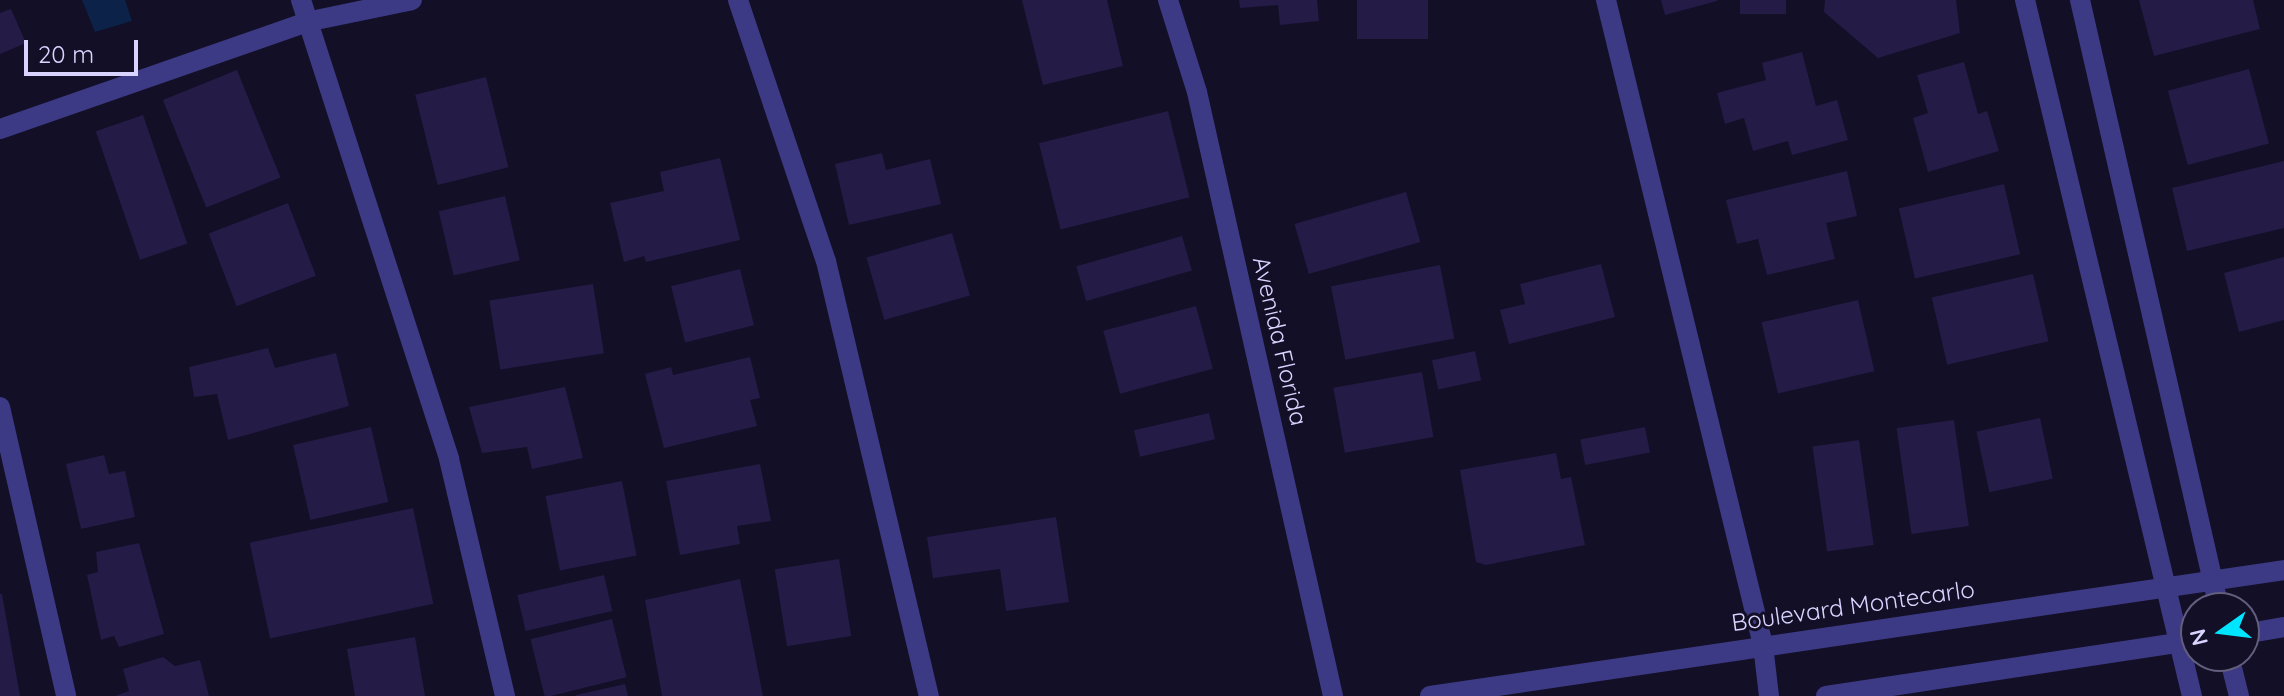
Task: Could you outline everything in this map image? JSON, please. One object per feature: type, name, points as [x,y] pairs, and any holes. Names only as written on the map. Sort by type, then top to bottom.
[{"type":"street","points":[[301,0],[311,21],[449,459],[505,696]]},
{"type":"street","points":[[0,129],[311,21],[412,0]]},
{"type":"street","points":[[738,0],[826,261],[929,696]]},
{"type":"street","name":"Avenida Florida","points":[[1168,0],[1197,92],[1333,696]]},
{"type":"street","points":[[1606,0],[1763,645],[1769,696]]},
{"type":"street","points":[[2025,0],[2167,588],[2180,622]]},
{"type":"street","points":[[2080,0],[2216,592]]},
{"type":"street","points":[[0,407],[66,696]]},
{"type":"street","name":"Boulevard Montecarlo","points":[[1430,696],[2284,570]]},
{"type":"street","points":[[2260,631],[2284,627]]},
{"type":"street","points":[[1826,696],[2180,642]]},
{"type":"street","points":[[2190,672],[2192,696]]},
{"type":"street","points":[[2233,672],[2239,696]]},
{"type":"water","points":[[82,0],[125,0],[132,21],[95,32]]},
{"type":"building","points":[[1022,0],[1107,0],[1123,66],[1043,85]]},
{"type":"building","points":[[1239,0],[1317,0],[1319,21],[1280,25],[1278,5],[1240,8]]},
{"type":"building","points":[[1357,0],[1428,0],[1428,39],[1357,39]]},
{"type":"building","points":[[1661,0],[1717,0],[1717,1],[1665,15]]},
{"type":"building","points":[[1740,0],[1786,0],[1786,14],[1740,14]]},
{"type":"building","points":[[1825,0],[1956,0],[1960,33],[1878,58],[1824,12]]},
{"type":"building","points":[[2139,0],[2253,0],[2260,29],[2154,56]]},
{"type":"building","points":[[11,9],[26,43],[0,54],[0,13]]},
{"type":"building","points":[[1802,52],[1816,106],[1837,100],[1848,140],[1792,155],[1788,141],[1753,151],[1744,118],[1725,124],[1717,93],[1766,80],[1762,63]]},
{"type":"building","points":[[1964,62],[1978,114],[1987,111],[1999,151],[1928,172],[1913,118],[1928,113],[1917,75]]},
{"type":"building","points":[[2249,69],[2269,143],[2188,165],[2168,91]]},
{"type":"building","points":[[237,70],[280,178],[206,208],[163,100]]},
{"type":"building","points":[[486,77],[508,167],[438,185],[415,95]]},
{"type":"building","points":[[1168,111],[1190,197],[1060,230],[1039,143]]},
{"type":"building","points":[[143,115],[187,244],[140,260],[96,131]]},
{"type":"building","points":[[882,153],[886,170],[930,159],[941,204],[849,225],[835,164]]},
{"type":"building","points":[[720,158],[740,240],[646,262],[644,256],[624,262],[610,203],[664,191],[660,172]]},
{"type":"building","points":[[2284,161],[2284,228],[2187,251],[2172,188]]},
{"type":"building","points":[[1847,171],[1857,216],[1826,223],[1835,259],[1767,275],[1758,239],[1737,244],[1726,200]]},
{"type":"building","points":[[2004,184],[2020,254],[1915,278],[1899,208]]},
{"type":"building","points":[[1406,192],[1420,242],[1309,274],[1294,224]]},
{"type":"building","points":[[505,196],[520,260],[454,276],[439,211]]},
{"type":"building","points":[[288,203],[316,276],[237,306],[209,233]]},
{"type":"building","points":[[952,233],[970,295],[884,320],[866,258]]},
{"type":"building","points":[[1182,236],[1192,271],[1086,301],[1076,266]]},
{"type":"building","points":[[2284,257],[2284,320],[2239,332],[2224,273]]},
{"type":"building","points":[[1601,264],[1615,317],[1509,344],[1500,310],[1525,304],[1520,284]]},
{"type":"building","points":[[1440,265],[1454,339],[1345,360],[1331,286]]},
{"type":"building","points":[[740,269],[754,325],[685,342],[671,286]]},
{"type":"building","points":[[2033,274],[2049,341],[1947,365],[1932,297]]},
{"type":"building","points":[[593,284],[604,353],[500,370],[489,300]]},
{"type":"building","points":[[1858,300],[1874,371],[1778,393],[1762,322]]},
{"type":"building","points":[[1196,306],[1213,369],[1120,394],[1103,331]]},
{"type":"building","points":[[268,348],[275,368],[336,353],[349,406],[228,440],[217,394],[194,397],[189,367]]},
{"type":"building","points":[[1475,351],[1481,380],[1438,389],[1432,360]]},
{"type":"building","points":[[750,357],[760,398],[750,400],[757,426],[664,448],[645,374],[671,367],[673,375]]},
{"type":"building","points":[[1422,372],[1433,437],[1345,453],[1333,388]]},
{"type":"building","points":[[565,387],[583,458],[532,469],[527,447],[482,453],[469,407]]},
{"type":"building","points":[[1209,413],[1215,439],[1140,457],[1134,430]]},
{"type":"building","points":[[2040,418],[2053,479],[1989,492],[1976,432]]},
{"type":"building","points":[[1954,420],[1969,526],[1911,534],[1897,428]]},
{"type":"building","points":[[371,427],[388,502],[310,520],[293,445]]},
{"type":"building","points":[[1645,427],[1650,453],[1585,465],[1580,440]]},
{"type":"building","points":[[1859,440],[1874,545],[1827,552],[1812,447]]},
{"type":"building","points":[[1556,453],[1561,479],[1571,477],[1585,545],[1486,565],[1476,562],[1460,470]]},
{"type":"building","points":[[104,455],[109,474],[125,471],[135,517],[81,529],[66,464]]},
{"type":"building","points":[[760,464],[771,521],[737,526],[740,544],[680,555],[666,481]]},
{"type":"building","points":[[622,481],[637,556],[560,570],[545,496]]},
{"type":"building","points":[[413,508],[433,604],[270,639],[250,543]]},
{"type":"building","points":[[1056,517],[1069,602],[1006,611],[1000,569],[933,578],[927,537]]},
{"type":"building","points":[[139,543],[164,634],[119,647],[114,636],[101,640],[87,575],[98,572],[96,552]]},
{"type":"building","points":[[839,559],[851,636],[787,646],[775,569]]},
{"type":"building","points":[[604,575],[612,611],[526,631],[517,595]]},
{"type":"building","points":[[740,579],[763,696],[662,696],[645,600]]},
{"type":"building","points":[[2,594],[20,696],[0,696]]},
{"type":"building","points":[[612,619],[627,677],[545,696],[530,639]]},
{"type":"building","points":[[415,637],[425,696],[355,696],[347,649]]},
{"type":"building","points":[[163,657],[175,666],[200,660],[209,696],[115,696],[129,691],[123,669]]},
{"type":"building","points":[[625,684],[628,696],[576,696],[576,695]]}]
